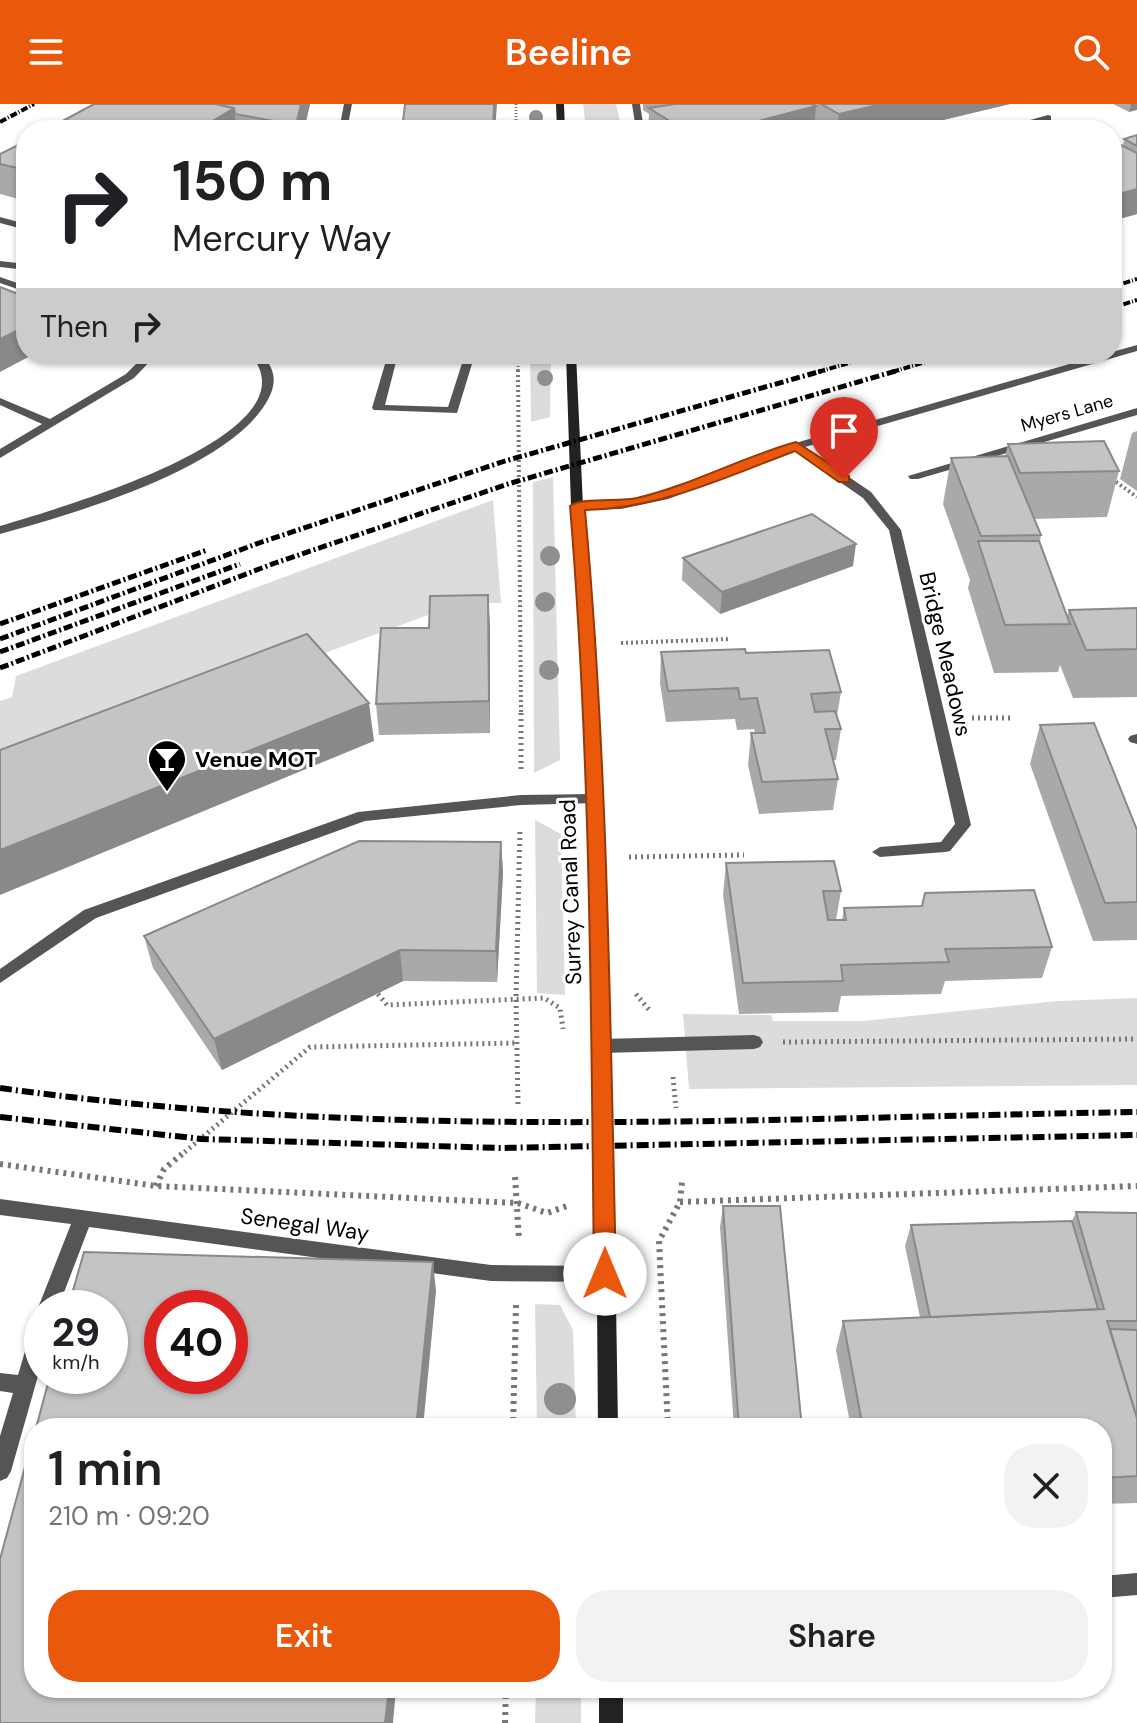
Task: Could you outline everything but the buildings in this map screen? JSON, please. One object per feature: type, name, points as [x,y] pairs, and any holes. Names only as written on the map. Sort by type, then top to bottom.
[{"type":"street","points":[[1040,120],[1048,118]]},
{"type":"street","points":[[0,454],[130,376],[141,364]]},
{"type":"street","points":[[0,530],[167,471],[235,434],[262,406],[270,382],[265,364]]},
{"type":"street","points":[[390,364],[378,408],[453,411],[467,364]]},
{"type":"street","name":"Surrey Canal Road","points":[[571,364],[577,506],[589,644],[608,1418]]},
{"type":"street","points":[[577,506],[621,505],[664,496],[796,446],[1081,364]]},
{"type":"street","points":[[0,401],[52,424]]},
{"type":"street","name":"Myers Lane","points":[[914,476],[1137,411]]},
{"type":"street","name":"Bridge Meadows","points":[[796,446],[867,495],[895,530],[963,825],[945,847],[880,852]]},
{"type":"street","points":[[0,977],[90,914],[363,816],[521,800],[592,799]]},
{"type":"street","points":[[601,1046],[754,1042]]},
{"type":"street","name":"Senegal Way","points":[[0,1207],[491,1273],[605,1274]]},
{"type":"street","points":[[55,1290],[83,1218]]},
{"type":"street","points":[[0,1382],[24,1385]]},
{"type":"street","points":[[0,1471],[24,1388]]},
{"type":"street","points":[[1112,1586],[1137,1584]]},
{"type":"street","points":[[611,1698],[611,1723]]},
{"type":"path","points":[[518,364],[521,800],[516,999],[518,1104]]},
{"type":"path","points":[[1053,436],[1137,497]]},
{"type":"path","points":[[589,644],[731,639]]},
{"type":"path","points":[[596,858],[744,855]]},
{"type":"path","points":[[378,994],[387,1005],[544,998],[560,1008],[563,1036]]},
{"type":"path","points":[[754,1042],[1137,1039]]},
{"type":"path","points":[[156,1186],[164,1169],[310,1047],[517,1043]]},
{"type":"path","points":[[672,1072],[676,1108]]},
{"type":"path","name":"Senegal Way","points":[[0,1164],[156,1186],[518,1203],[547,1213],[571,1204],[572,1191]]},
{"type":"path","points":[[515,1177],[519,1248]]},
{"type":"path","points":[[668,1418],[659,1241],[680,1202],[682,1182]]},
{"type":"path","points":[[680,1202],[1137,1186]]},
{"type":"path","points":[[513,1418],[516,1302]]},
{"type":"path","points":[[505,1723],[506,1698]]},
{"type":"shaded area","points":[[583,104],[616,104],[620,120],[585,120]]},
{"type":"shaded area","points":[[530,364],[551,364],[550,417],[531,422]]},
{"type":"shaded area","points":[[553,477],[560,760],[534,773],[533,482]]},
{"type":"shaded area","points":[[493,500],[501,603],[461,603],[0,772],[0,701],[12,697],[16,676]]},
{"type":"shaded area","points":[[535,820],[561,834],[565,995],[537,993]]},
{"type":"shaded area","points":[[1137,998],[1137,1085],[689,1089],[683,1014],[771,1015],[773,1021],[863,1021],[1058,1001]]},
{"type":"shaded area","points":[[535,1304],[560,1305],[573,1330],[576,1418],[537,1418]]},
{"type":"shaded area","points":[[536,1698],[581,1698],[581,1723],[535,1723]]},
{"type":"railway","points":[[0,122],[34,104]]},
{"type":"railway","points":[[1122,284],[1137,279]]},
{"type":"railway","points":[[1122,305],[1137,300]]},
{"type":"railway","points":[[819,372],[845,364]]},
{"type":"railway","points":[[892,372],[919,364]]},
{"type":"railway","points":[[819,372],[825,370]]},
{"type":"railway","points":[[0,668],[275,563],[508,484],[899,370]]},
{"type":"railway","points":[[0,639],[259,543],[505,461],[819,372]]},
{"type":"railway","points":[[0,624],[207,550]]},
{"type":"railway","points":[[0,652],[240,564]]},
{"type":"railway","points":[[0,1088],[142,1104],[283,1115],[425,1120],[710,1121],[1137,1112]]},
{"type":"railway","points":[[0,1117],[202,1139],[501,1148],[1137,1135]]},
{"type":"place","name":"Venue MOT","points":[[167,793]]},
{"type":"route","points":[[605,1274],[600,975],[589,644],[577,506],[621,505],[664,496],[796,446],[844,479]]}]
